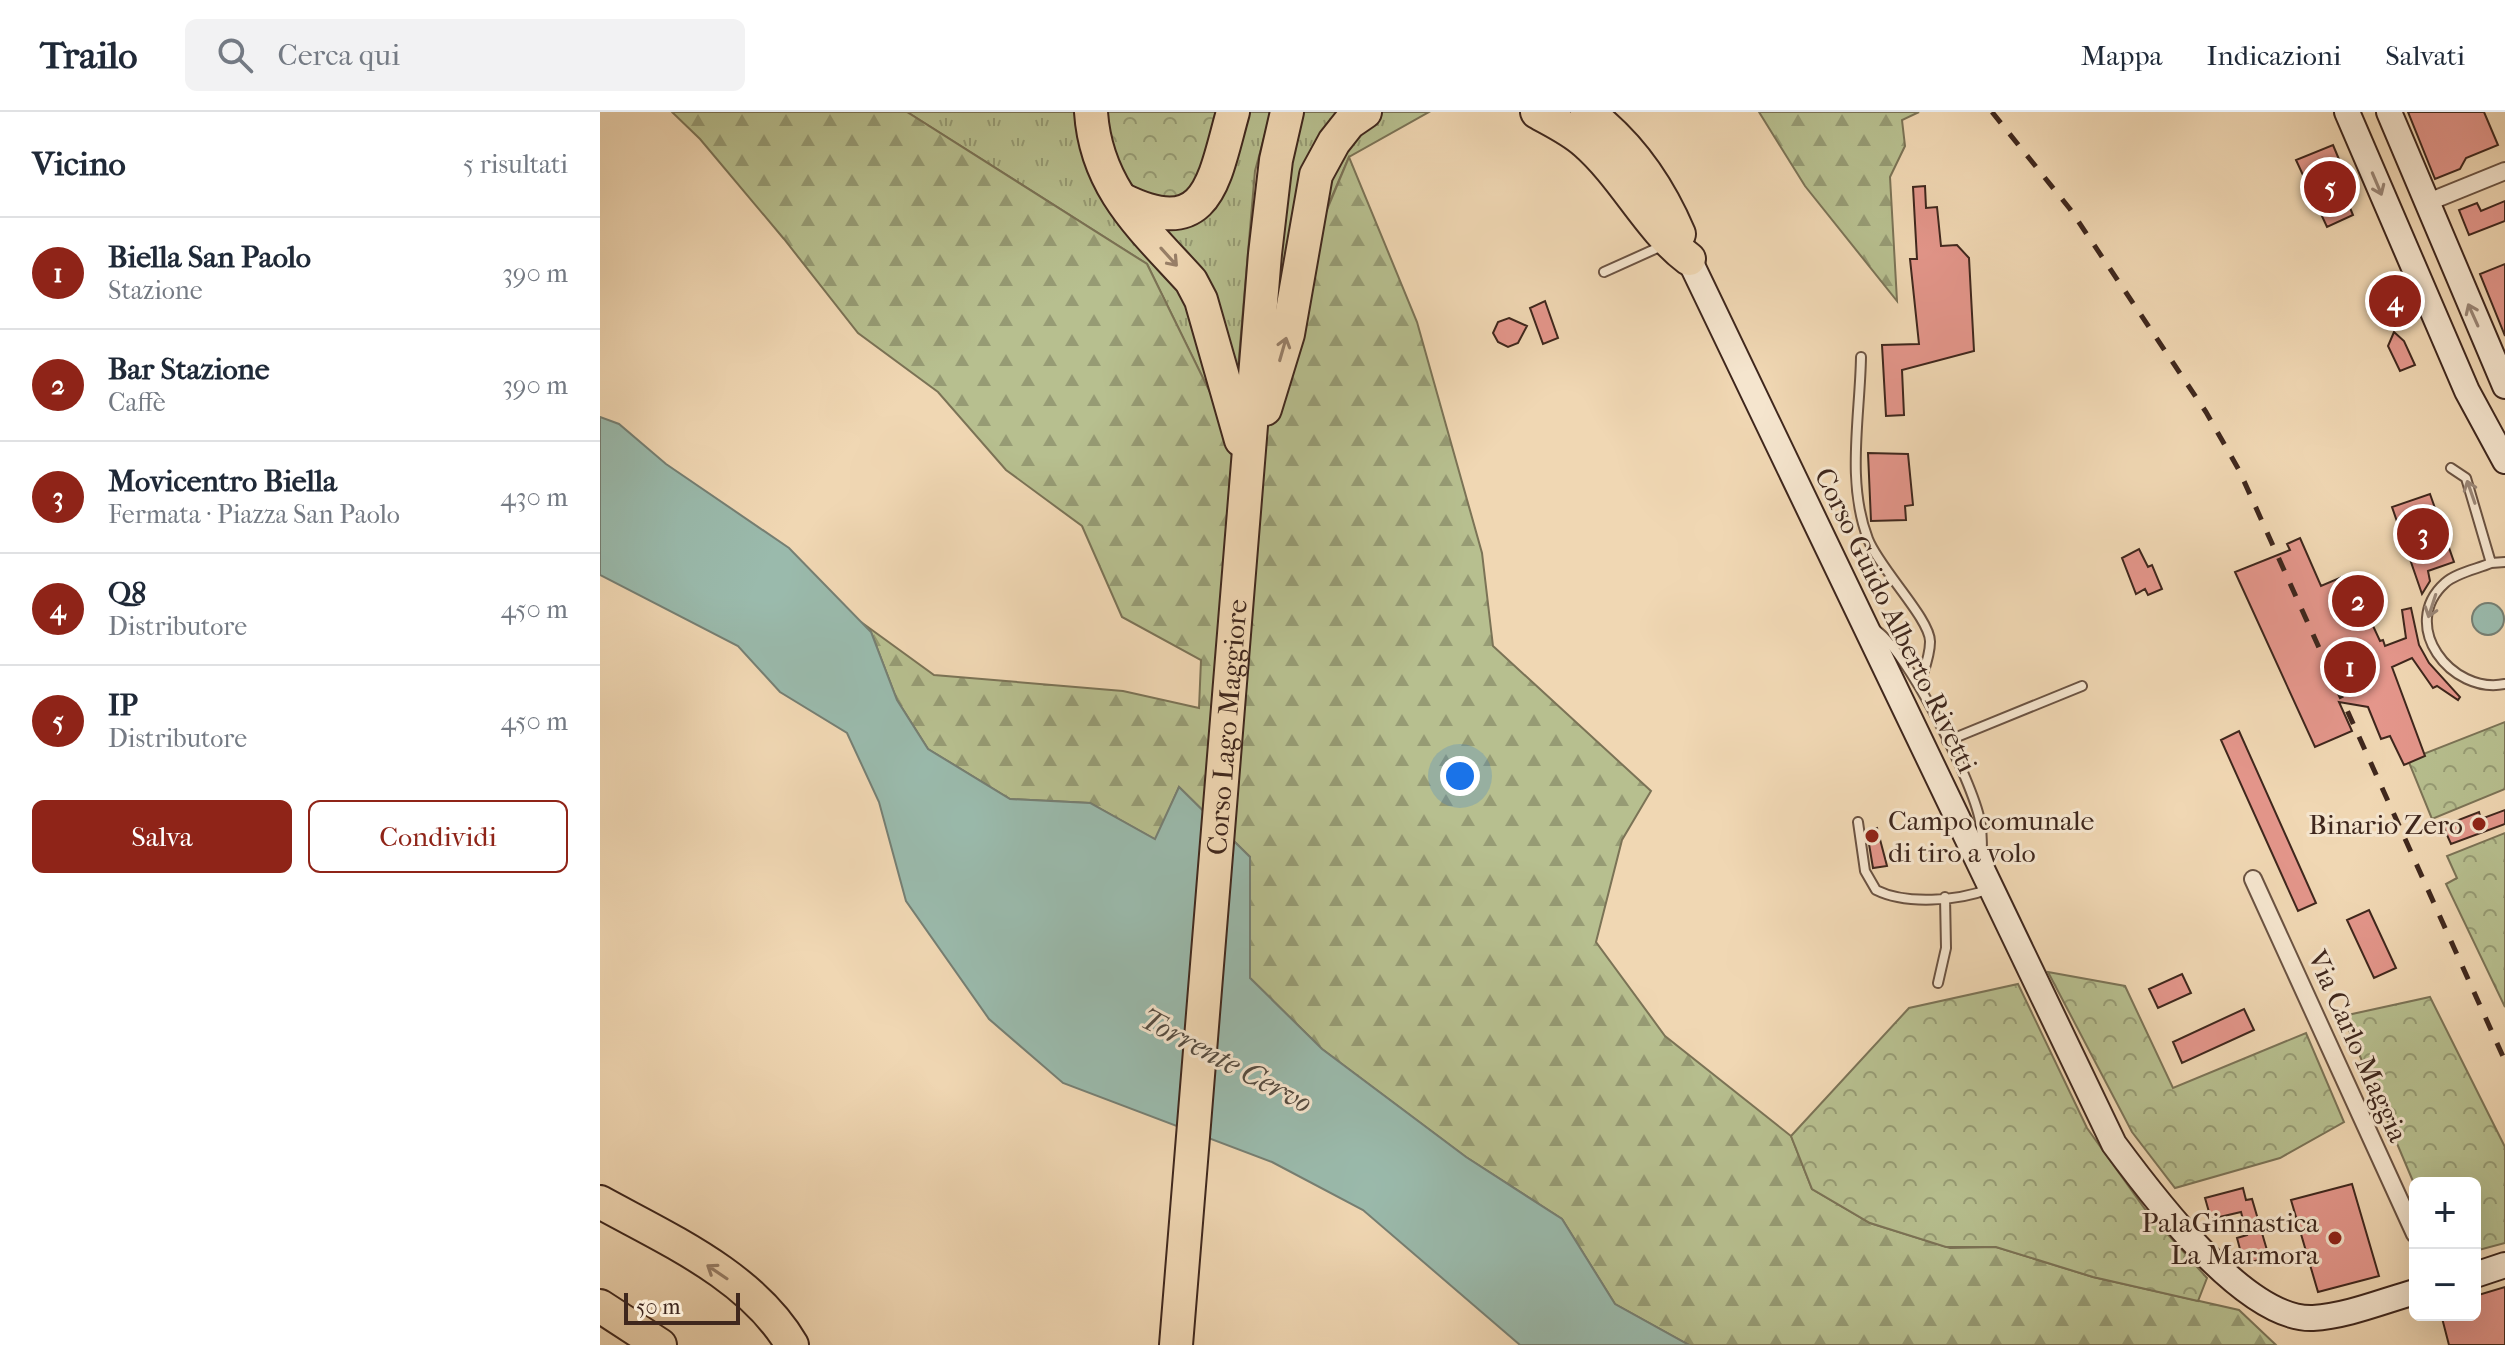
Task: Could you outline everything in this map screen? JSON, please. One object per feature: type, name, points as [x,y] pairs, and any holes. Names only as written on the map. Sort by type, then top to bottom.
[{"type":"highway","points":[[1091,112],[1093,139],[1103,170],[1118,198],[1191,281],[1201,300],[1246,469]]},
{"type":"highway","points":[[1118,198],[1153,215],[1171,217],[1185,213],[1201,199],[1213,181],[1233,112]]},
{"type":"highway","name":"Corso Lago Maggiore","points":[[1176,1345],[1265,254],[1276,160],[1287,112]]},
{"type":"highway","points":[[1246,469],[1288,334],[1316,175],[1334,142],[1349,123],[1365,112]]},
{"type":"highway","points":[[1537,112],[1584,140],[1679,251]]},
{"type":"highway","points":[[1587,112],[1634,155],[1660,191],[1679,251]]},
{"type":"highway","points":[[1622,112],[1657,152],[1681,195],[1697,236],[1679,251]]},
{"type":"highway","points":[[600,1202],[676,1244],[745,1290],[792,1345]]},
{"type":"highway","points":[[600,1306],[660,1345]]},
{"type":"highway","points":[[600,1327],[628,1345]]},
{"type":"main road","points":[[2347,112],[2467,391],[2505,461]]},
{"type":"main road","points":[[2389,112],[2505,386]]},
{"type":"main road","name":"Corso Guido Alberto Rivetti","points":[[1679,251],[1865,624],[2114,1144],[2164,1211],[2196,1245],[2246,1289],[2285,1313],[2312,1318],[2409,1294]]},
{"type":"main road","points":[[2481,1273],[2505,1265]]},
{"type":"street","points":[[2426,203],[2505,171]]},
{"type":"street","name":"Via Carlo Maggia","points":[[2253,879],[2409,1221]]},
{"type":"lane","points":[[1604,272],[1679,251]]},
{"type":"lane","points":[[1861,357],[1855,478],[1858,508],[1869,541],[1891,580],[1926,624],[1931,639],[1920,683]]},
{"type":"lane","points":[[2451,468],[2466,478],[2491,563]]},
{"type":"lane","points":[[2505,562],[2491,563],[2447,581],[2431,599],[2427,625],[2437,657],[2448,668],[2482,684],[2505,684]]},
{"type":"lane","points":[[1858,822],[1865,871],[1876,890],[1887,896],[1966,898],[1987,882],[1980,819],[1920,683],[1885,635],[1865,624]]},
{"type":"lane","points":[[1947,741],[2082,686]]},
{"type":"lane","points":[[1938,983],[1946,948],[1945,897]]},
{"type":"green space","points":[[672,112],[907,112],[1147,264],[1232,437],[1349,157],[1417,322],[1482,553],[1493,646],[1651,791],[1622,840],[1596,942],[1665,1036],[1791,1136],[1812,1189],[1870,1223],[1950,1248],[1996,1247],[2093,1277],[2239,1310],[2276,1345],[1689,1345],[1615,1304],[1562,1219],[1466,1157],[1322,1049],[1250,978],[1250,857],[1179,787],[1156,840],[1090,803],[1010,799],[928,749],[897,700],[871,632],[861,622],[934,675],[1123,691],[1199,708],[1201,660],[1122,617],[1082,526],[1006,470],[938,392],[858,333],[700,139]]},
{"type":"green space","points":[[907,112],[1271,112],[1255,171],[1232,438],[1147,264]]},
{"type":"green space","points":[[1107,112],[1222,112],[1204,180],[1185,201],[1156,201],[1137,192],[1116,162],[1109,137]]},
{"type":"green space","points":[[1289,112],[1429,112],[1349,157],[1255,375]]},
{"type":"green space","points":[[1759,112],[1919,112],[1902,120],[1905,146],[1890,177],[1897,301],[1805,186]]},
{"type":"green space","points":[[2505,722],[2505,789],[2432,819],[2408,760]]},
{"type":"green space","points":[[2505,833],[2505,1007],[2446,884],[2457,878],[2447,856]]},
{"type":"green space","points":[[2048,972],[2125,986],[2173,1088],[2306,1033],[2344,1122],[2280,1158],[2175,1188],[2132,1132]]},
{"type":"green space","points":[[2018,984],[2087,1128],[2145,1209],[2207,1278],[2198,1301],[2093,1277],[1996,1247],[1946,1247],[1870,1223],[1812,1189],[1791,1136],[1909,1008]]},
{"type":"green space","points":[[2430,997],[2505,1147],[2505,1243],[2481,1249],[2481,1177],[2411,1177],[2343,1016]]},
{"type":"water","name":"Torrente Cervo","points":[[600,417],[619,424],[666,464],[789,548],[871,632],[897,700],[928,749],[1010,799],[1090,803],[1155,839],[1179,787],[1250,857],[1250,978],[1322,1049],[1466,1157],[1562,1219],[1615,1304],[1689,1345],[1520,1345],[1363,1210],[1272,1162],[1063,1083],[989,1019],[906,901],[879,802],[847,733],[780,692],[738,646],[600,575]]},
{"type":"water","points":[[2488,603],[2499,608],[2504,619],[2499,630],[2488,635],[2477,630],[2472,619],[2477,608]]},
{"type":"building","points":[[2408,112],[2484,112],[2498,145],[2466,158],[2460,169],[2435,179]]},
{"type":"building","points":[[2333,145],[2351,188],[2343,191],[2353,215],[2327,227],[2296,160]]},
{"type":"building","points":[[1925,186],[1926,208],[1937,207],[1941,246],[1957,245],[1969,258],[1974,351],[1902,370],[1904,415],[1886,416],[1882,345],[1919,344],[1910,259],[1917,259],[1913,187]]},
{"type":"building","points":[[2505,201],[2505,221],[2469,235],[2459,210],[2477,203],[2481,211]]},
{"type":"building","points":[[2505,264],[2505,336],[2480,274]]},
{"type":"building","points":[[2397,290],[2404,307],[2391,313],[2383,296]]},
{"type":"building","points":[[1545,301],[1558,338],[1543,344],[1530,308]]},
{"type":"building","points":[[1509,318],[1527,326],[1518,343],[1508,347],[1498,342],[1493,333],[1498,322]]},
{"type":"building","points":[[2394,332],[2404,341],[2415,365],[2400,371],[2388,346]]},
{"type":"building","points":[[1868,453],[1908,454],[1913,505],[1905,506],[1906,520],[1871,521]]},
{"type":"building","points":[[2430,494],[2454,562],[2428,571],[2430,581],[2422,594],[2392,507]]},
{"type":"building","points":[[2300,538],[2321,586],[2349,574],[2385,646],[2406,638],[2402,610],[2411,608],[2419,645],[2429,663],[2460,697],[2458,700],[2437,686],[2433,688],[2412,658],[2392,667],[2425,756],[2404,765],[2390,736],[2381,739],[2368,707],[2339,702],[2352,731],[2315,747],[2235,572],[2290,550],[2287,544]]},
{"type":"building","points":[[2139,549],[2148,567],[2152,565],[2162,589],[2148,595],[2145,589],[2136,594],[2122,558]]},
{"type":"building","points":[[2239,731],[2316,903],[2298,911],[2221,740]]},
{"type":"building","points":[[2505,810],[2505,824],[2451,844],[2443,826],[2479,812],[2481,819]]},
{"type":"building","points":[[1877,828],[1887,866],[1873,868],[1867,832]]},
{"type":"building","points":[[2369,910],[2396,968],[2374,978],[2347,920]]},
{"type":"building","points":[[2182,974],[2191,993],[2158,1008],[2149,989]]},
{"type":"building","points":[[2244,1009],[2254,1030],[2182,1063],[2173,1042]]},
{"type":"building","name":"PalaGinnastica La Marmora","points":[[2352,1184],[2379,1276],[2318,1292],[2291,1200]]},
{"type":"building","points":[[2243,1188],[2246,1200],[2252,1199],[2269,1257],[2244,1264],[2237,1238],[2247,1235],[2241,1212],[2211,1219],[2205,1198]]},
{"type":"building","points":[[2505,1287],[2505,1345],[2449,1345],[2443,1321],[2481,1321],[2481,1294]]},
{"type":"railway","points":[[1992,112],[2070,209],[2206,412],[2239,470],[2505,1061]]},
{"type":"place","name":"IP","points":[[2330,187]]},
{"type":"place","name":"Q8","points":[[2395,301]]},
{"type":"place","name":"Movicentro Biella","points":[[2423,534]]},
{"type":"place","name":"Bar Stazione","points":[[2358,601]]},
{"type":"place","name":"Biella San Paolo","points":[[2350,667]]},
{"type":"place","name":"Binario Zero","points":[[2479,824]]},
{"type":"place","name":"Campo comunale di tiro a volo","points":[[1872,836]]},
{"type":"place","name":"PalaGinnastica La Marmora","points":[[2335,1238]]}]
